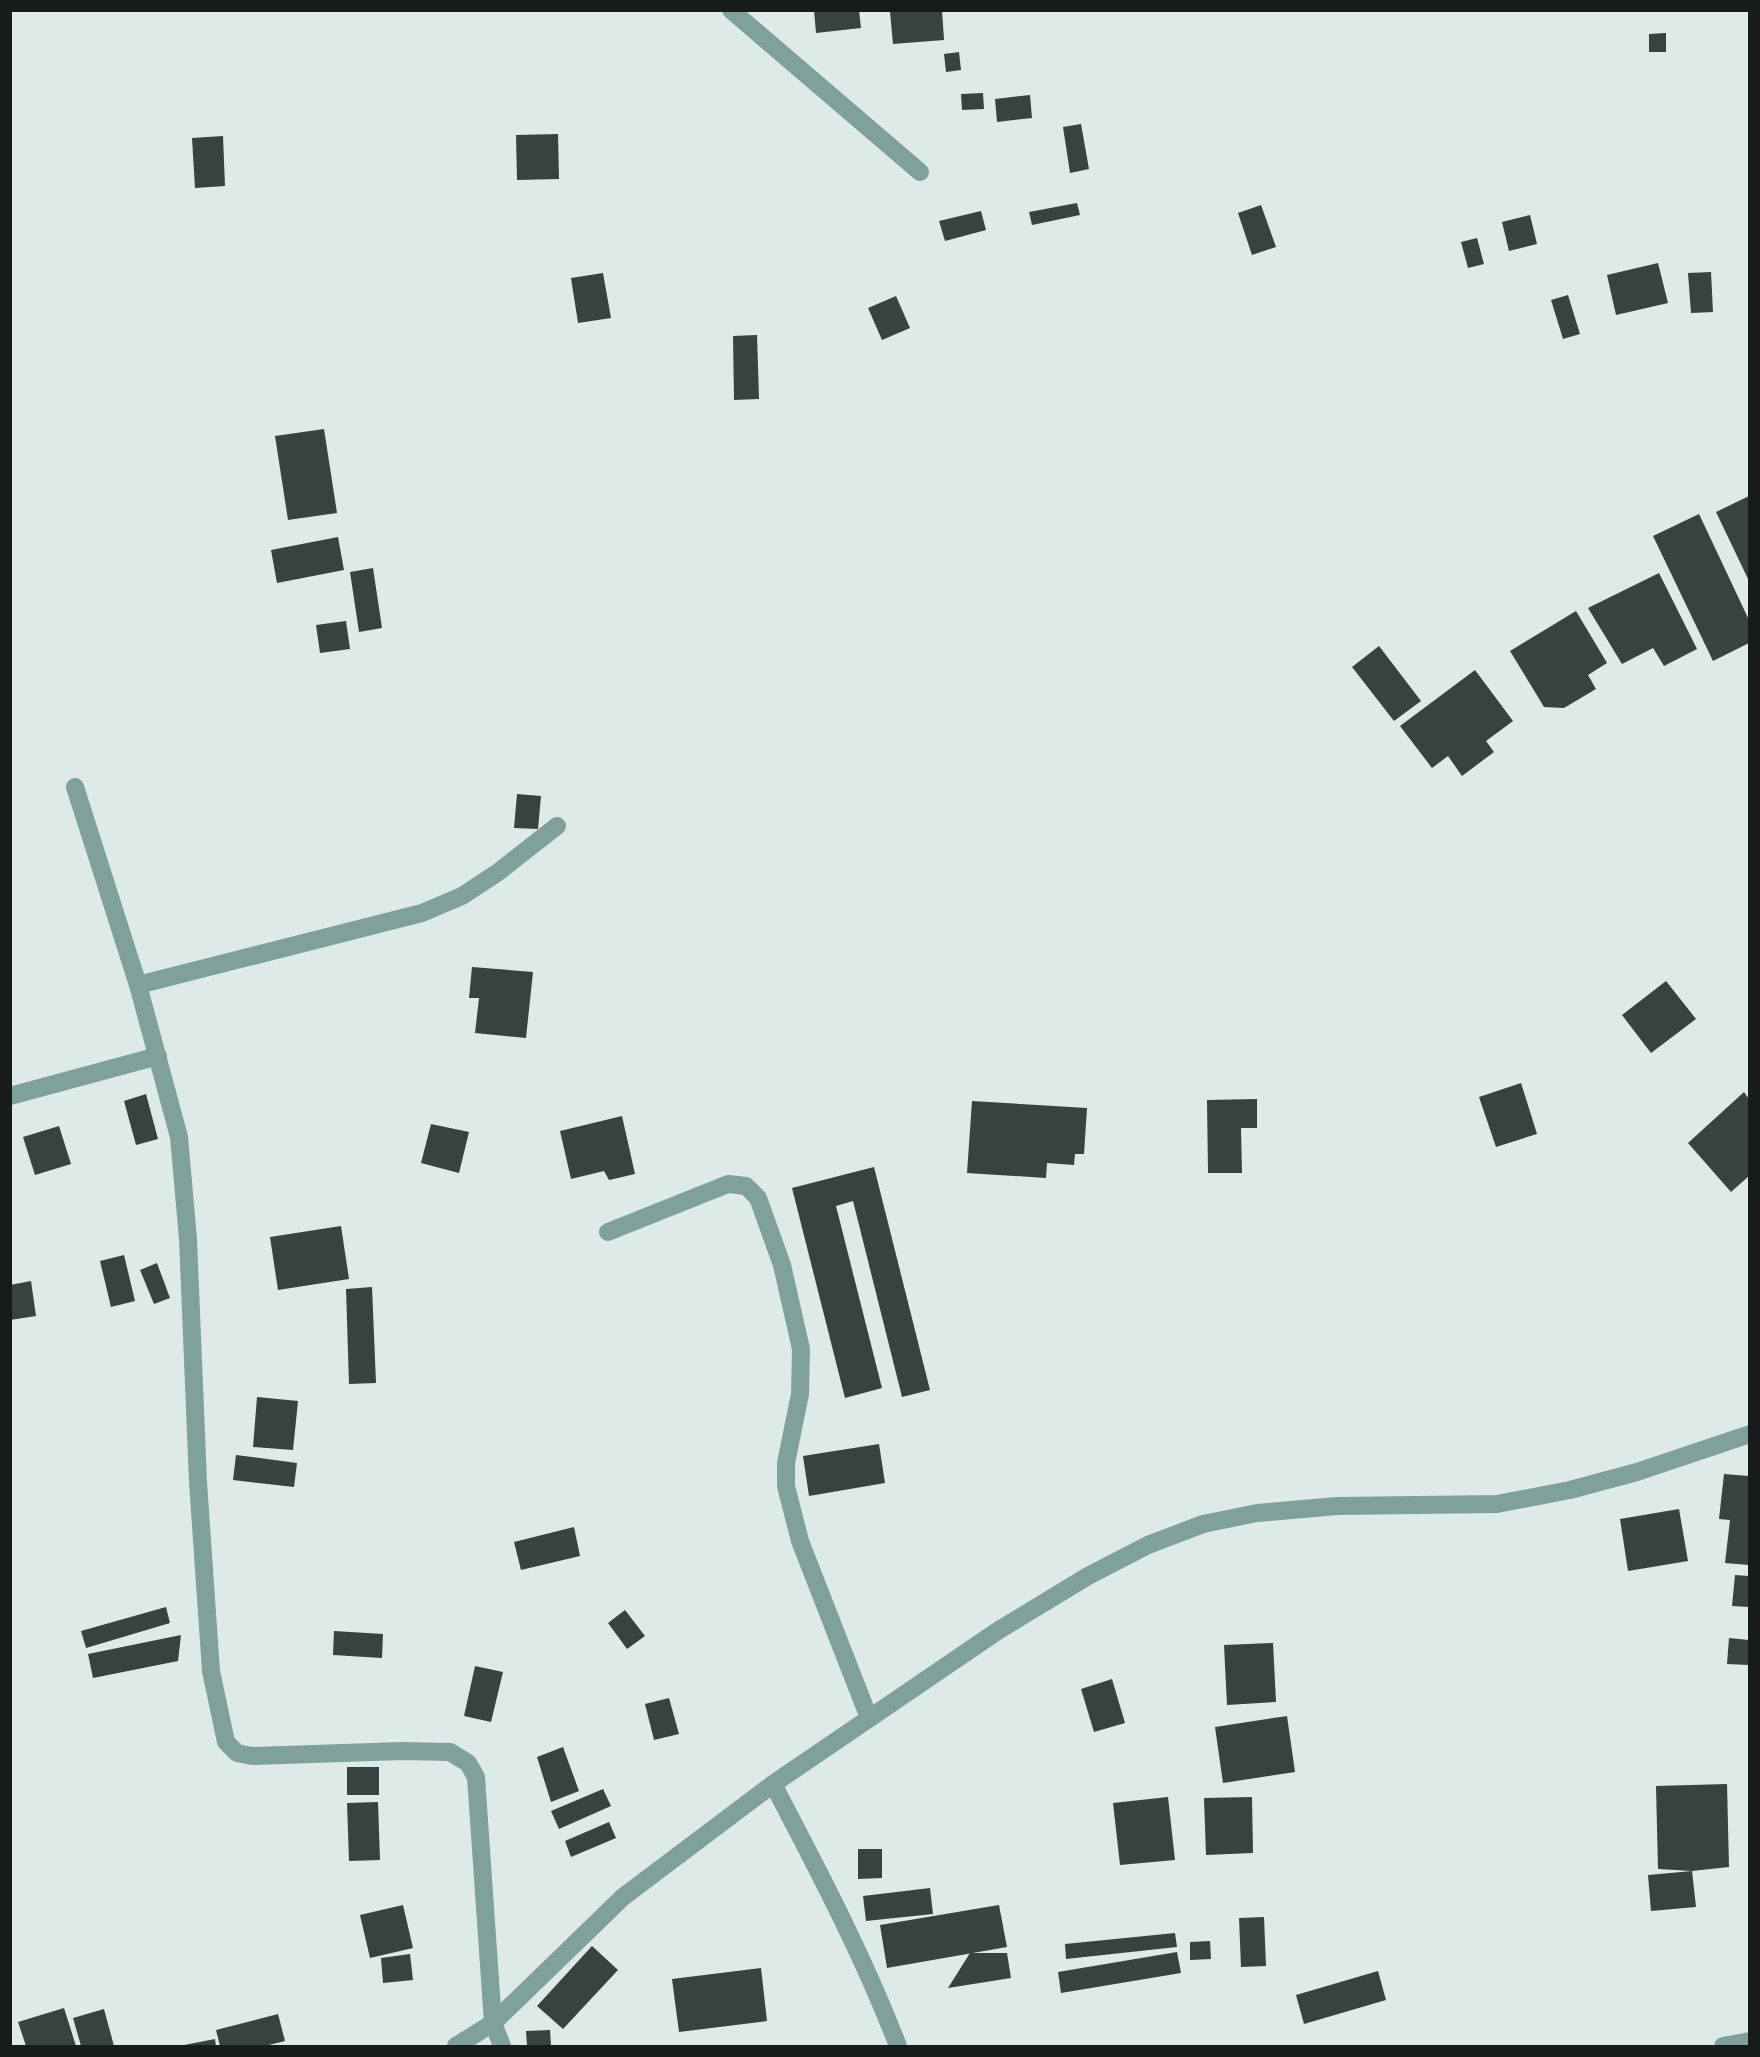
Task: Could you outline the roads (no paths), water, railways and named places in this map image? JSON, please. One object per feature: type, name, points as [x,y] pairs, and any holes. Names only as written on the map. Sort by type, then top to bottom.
[{"type":"street","points":[[731,10],[920,172]]},
{"type":"street","points":[[75,787],[138,985],[179,1137],[188,1239],[198,1482],[211,1671],[226,1742],[237,1753],[252,1756],[402,1751],[450,1752],[468,1763],[476,1778],[482,1834],[493,2023],[502,2046]]},
{"type":"street","points":[[138,985],[422,913],[462,896],[497,873],[557,826]]},
{"type":"street","points":[[10,1096],[158,1056]]},
{"type":"street","points":[[608,1232],[728,1184],[746,1186],[758,1198],[782,1265],[801,1350],[800,1394],[786,1463],[786,1486],[800,1541],[869,1718]]},
{"type":"street","points":[[456,2046],[493,2023],[623,1897],[772,1784],[999,1630],[1088,1576],[1148,1545],[1203,1524],[1257,1513],[1337,1506],[1497,1504],[1570,1490],[1626,1475],[1749,1434]]},
{"type":"street","points":[[772,1784],[847,1926],[872,1979],[898,2046]]},
{"type":"street","points":[[1723,2046],[1749,2041]]}]
